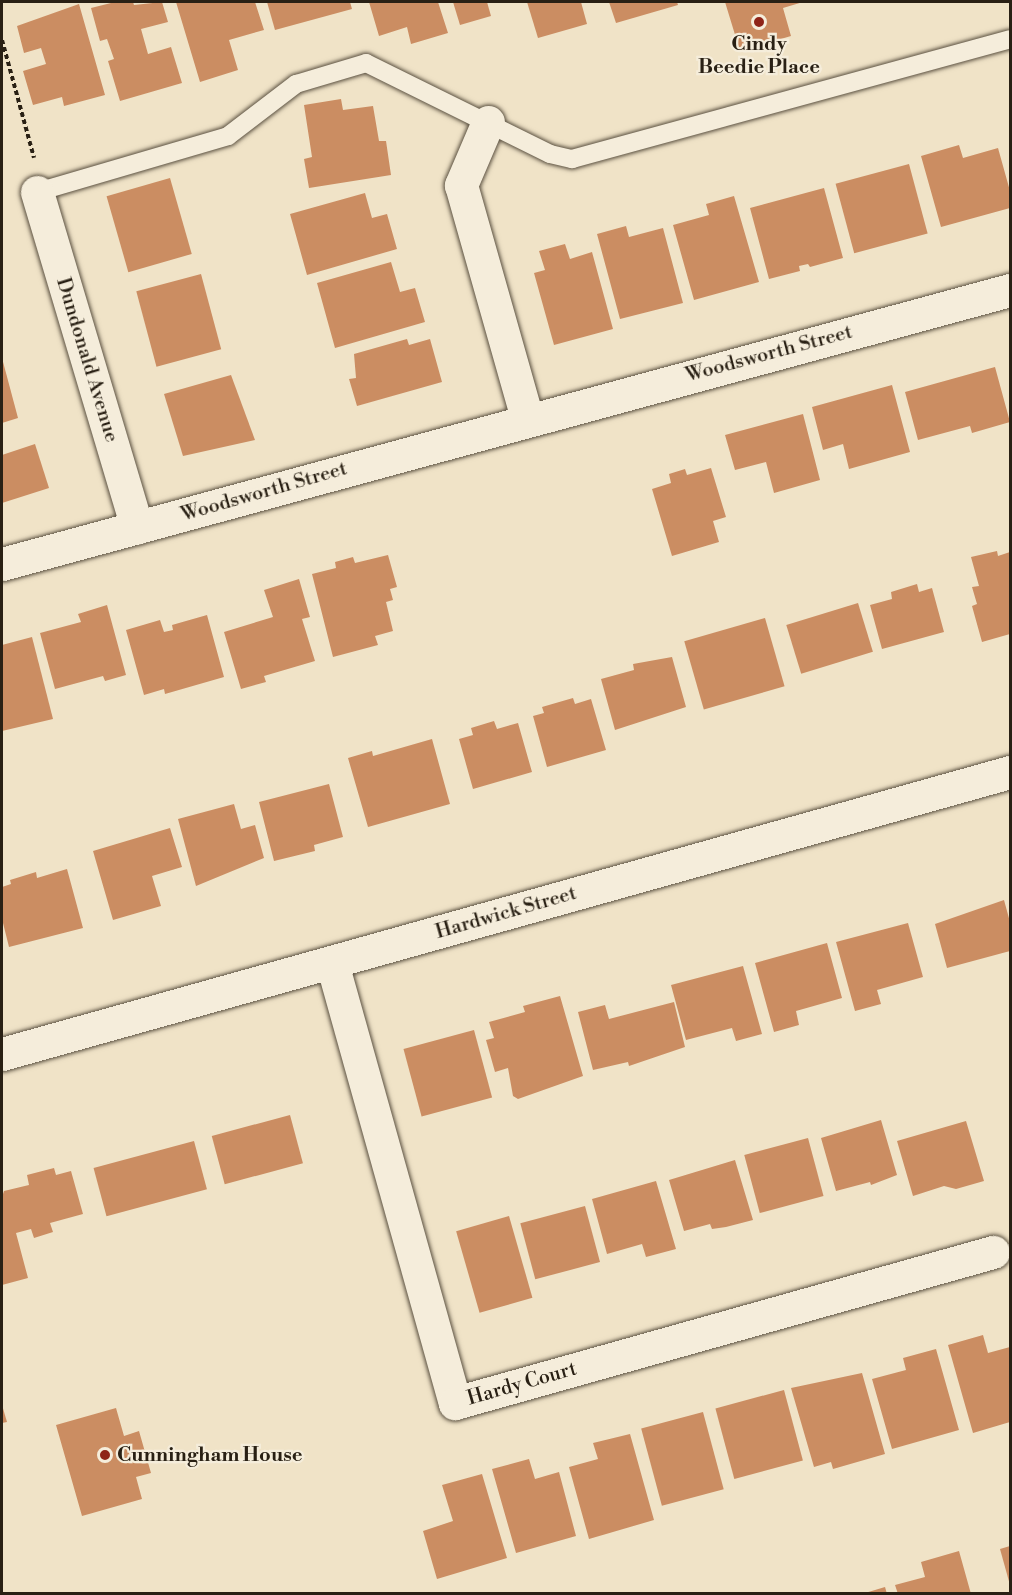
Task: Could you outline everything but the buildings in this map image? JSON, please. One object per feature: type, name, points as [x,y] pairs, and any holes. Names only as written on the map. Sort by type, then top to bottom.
[{"type":"street","points":[[488,122],[461,185],[527,419]]},
{"type":"street","name":"Dundonald Avenue","points":[[37,192],[137,527]]},
{"type":"street","name":"Woodsworth Street","points":[[2,564],[527,419],[1011,290]]},
{"type":"street","name":"Hardwick Street","points":[[2,1054],[1011,772]]},
{"type":"street","name":"Hardy Court","points":[[332,963],[455,1403],[993,1251]]},
{"type":"lane","points":[[37,192],[228,136],[296,84],[366,63],[550,154],[572,159],[1011,39]]},
{"type":"path","points":[[2,40],[33,146],[37,192]]},
{"type":"place","name":"Cindy Beedie Place","points":[[759,22]]},
{"type":"place","name":"Cunningham House","points":[[105,1455]]}]
